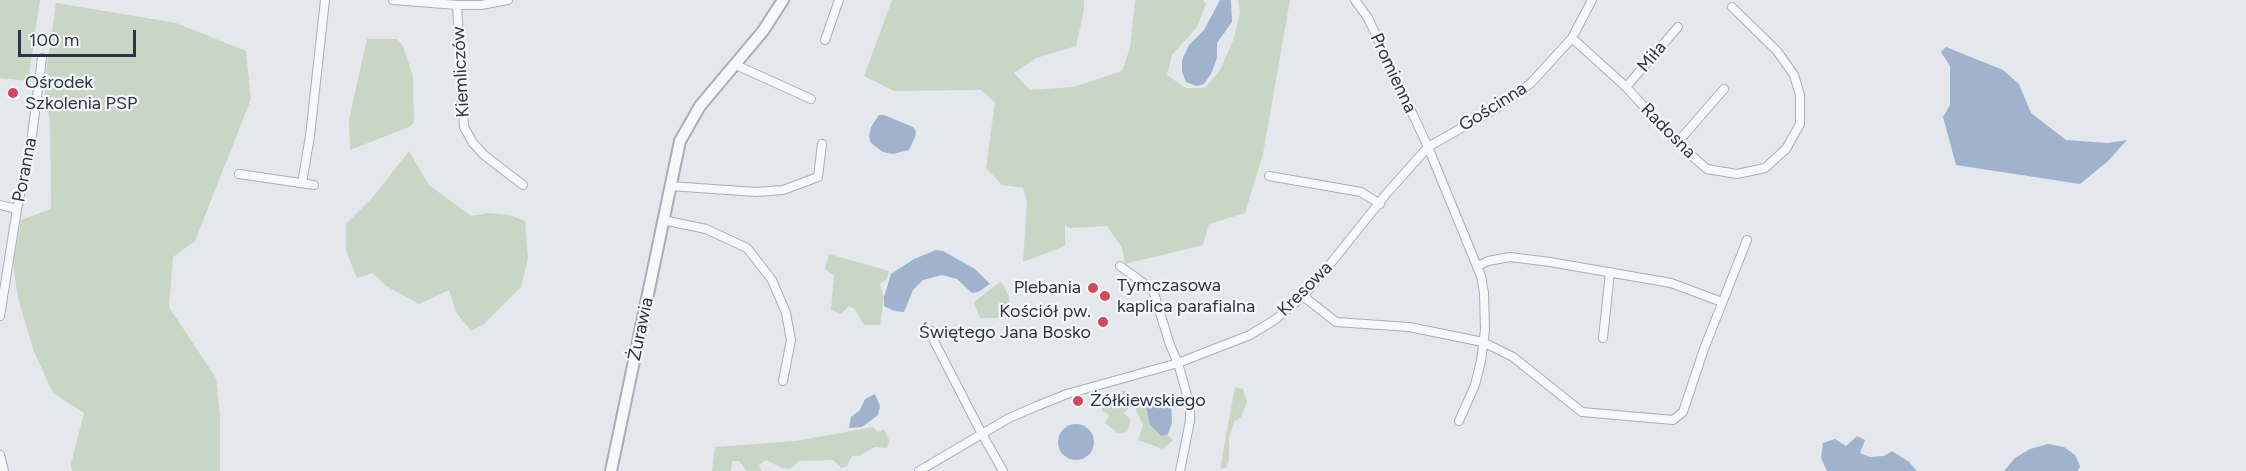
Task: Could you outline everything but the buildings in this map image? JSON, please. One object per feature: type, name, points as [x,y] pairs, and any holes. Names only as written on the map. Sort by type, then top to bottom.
[{"type":"street","points":[[302,183],[310,135],[325,0]]},
{"type":"street","points":[[393,0],[457,5],[481,5],[508,0]]},
{"type":"street","name":"Żurawia","points":[[611,471],[680,141],[700,106],[763,31],[783,0]]},
{"type":"street","name":"Promienna","points":[[1356,0],[1368,18],[1428,147],[1478,266],[1484,293],[1481,361],[1475,384],[1459,421]]},
{"type":"street","name":"Gościnna","points":[[1428,147],[1500,106],[1531,83],[1572,38],[1592,0]]},
{"type":"street","points":[[825,40],[836,1]]},
{"type":"street","name":"Kiemliczów","points":[[457,5],[464,127],[473,143],[484,155],[523,185]]},
{"type":"street","name":"Radosna","points":[[1572,38],[1626,87],[1677,143],[1707,169],[1737,174],[1765,168],[1786,149],[1800,123],[1800,95],[1794,75],[1776,51],[1732,7]]},
{"type":"street","name":"Miła","points":[[1626,87],[1678,27]]},
{"type":"street","name":"Poranna","points":[[0,316],[17,209],[31,143],[42,58]]},
{"type":"street","points":[[736,65],[810,99]]},
{"type":"street","points":[[1677,143],[1724,90]]},
{"type":"street","points":[[670,186],[756,192],[783,189],[818,177],[822,144]]},
{"type":"street","name":"Kresowa","points":[[919,471],[1010,418],[1067,394],[1178,363],[1250,335],[1276,319],[1303,296],[1428,147]]},
{"type":"street","points":[[239,174],[314,185]]},
{"type":"street","points":[[1269,176],[1361,192],[1380,204]]},
{"type":"street","points":[[0,205],[17,209]]},
{"type":"street","points":[[663,220],[706,229],[747,248],[772,280],[786,313],[791,340],[783,381]]},
{"type":"street","points":[[1303,296],[1336,322],[1410,327],[1483,342],[1513,357],[1582,412],[1673,420],[1683,412],[1746,240]]},
{"type":"street","points":[[1478,266],[1488,261],[1510,257],[1671,284],[1722,302]]},
{"type":"street","points":[[1120,266],[1153,290],[1178,363],[1190,406],[1190,421],[1180,471]]},
{"type":"street","points":[[1603,338],[1610,272]]},
{"type":"street","points":[[931,331],[982,435],[1003,471]]},
{"type":"street","points":[[0,455],[2,467]]},
{"type":"green space","points":[[0,0],[40,0],[28,81],[0,78]]},
{"type":"green space","points":[[892,0],[1084,0],[1076,46],[1036,58],[1014,73],[1030,90],[1074,87],[1122,71],[1130,48],[1135,1],[1137,0],[1203,0],[1206,4],[1197,27],[1172,55],[1167,75],[1186,88],[1205,88],[1220,70],[1234,38],[1240,13],[1238,0],[1290,0],[1263,154],[1245,213],[1209,224],[1203,245],[1125,264],[1122,248],[1107,226],[1070,228],[1065,225],[1065,246],[1023,262],[1027,202],[1023,188],[1002,185],[986,168],[995,102],[981,90],[894,91],[864,76]]},
{"type":"green space","points":[[56,3],[176,23],[246,51],[251,99],[195,241],[173,257],[169,307],[216,378],[220,416],[220,471],[72,471],[71,464],[84,413],[53,393],[34,352],[18,298],[13,264],[21,220],[51,209],[50,123],[44,87]]},
{"type":"green space","points":[[367,39],[397,39],[403,46],[413,76],[414,122],[409,127],[350,150],[349,120]]},
{"type":"green space","points":[[409,151],[429,185],[471,216],[489,213],[509,215],[525,221],[528,258],[521,287],[484,324],[471,331],[456,312],[449,290],[419,304],[386,286],[373,273],[357,278],[346,251],[346,224],[372,198]]},
{"type":"green space","points":[[829,254],[889,271],[887,279],[880,284],[884,297],[880,325],[864,325],[855,309],[849,306],[841,314],[831,310],[834,276],[825,269]]},
{"type":"green space","points":[[1001,281],[1009,296],[1009,306],[1001,318],[980,318],[974,302]]},
{"type":"green space","points":[[1235,387],[1243,389],[1247,402],[1241,417],[1234,422],[1229,438],[1229,460],[1226,468],[1220,469]]},
{"type":"green space","points":[[1124,391],[1130,395],[1131,405],[1124,413],[1131,420],[1127,432],[1118,433],[1105,423],[1109,415],[1102,411],[1102,403],[1107,402],[1107,395]]},
{"type":"green space","points":[[1140,402],[1146,407],[1150,425],[1161,436],[1167,434],[1173,440],[1163,449],[1138,440],[1143,425],[1135,408]]},
{"type":"green space","points":[[873,427],[878,432],[884,429],[889,440],[887,448],[875,447],[859,456],[852,456],[847,466],[842,468],[833,460],[799,461],[790,469],[782,468],[766,460],[759,465],[762,471],[747,471],[739,461],[732,461],[731,471],[712,471],[715,447],[796,441]]},
{"type":"water","points":[[1220,0],[1231,0],[1232,22],[1217,43],[1217,58],[1211,74],[1204,84],[1197,86],[1186,82],[1182,72],[1182,60],[1189,45],[1204,30]]},
{"type":"water","points":[[1946,47],[2003,70],[2019,84],[2031,113],[2066,140],[2108,143],[2127,140],[2107,162],[2080,184],[1956,165],[1943,117],[1950,105],[1950,66],[1941,52]]},
{"type":"water","points":[[879,115],[913,127],[916,131],[915,137],[909,150],[893,154],[883,152],[871,143],[869,137],[871,127]]},
{"type":"water","points":[[936,250],[943,251],[975,269],[990,284],[972,293],[957,279],[942,275],[923,280],[913,290],[904,312],[894,311],[884,306],[884,297],[891,274],[914,259]]},
{"type":"water","points":[[875,394],[880,406],[878,415],[862,427],[849,428],[851,417],[860,410],[865,399]]},
{"type":"water","points":[[1164,397],[1171,403],[1172,423],[1168,434],[1161,436],[1150,425],[1146,407],[1148,398]]},
{"type":"water","points":[[1076,424],[1089,429],[1094,442],[1089,455],[1076,460],[1063,455],[1058,442],[1063,429]]},
{"type":"water","points":[[1857,436],[1865,440],[1860,453],[1870,457],[1884,456],[1892,451],[1909,462],[1917,471],[1827,471],[1821,458],[1823,443],[1835,439],[1846,446]]},
{"type":"water","points":[[2048,444],[2064,447],[2075,455],[2080,466],[2078,471],[2004,471],[2015,458],[2030,449]]},
{"type":"place","name":"Ośrodek Szkolenia PSP","points":[[13,93]]},
{"type":"place","name":"Plebania","points":[[1093,288]]},
{"type":"place","name":"Tymczasowa kaplica parafialna","points":[[1105,296]]},
{"type":"place","name":"Kościół pw. Świętego Jana Bosko","points":[[1103,322]]},
{"type":"place","name":"Żółkiewskiego","points":[[1078,401]]}]
